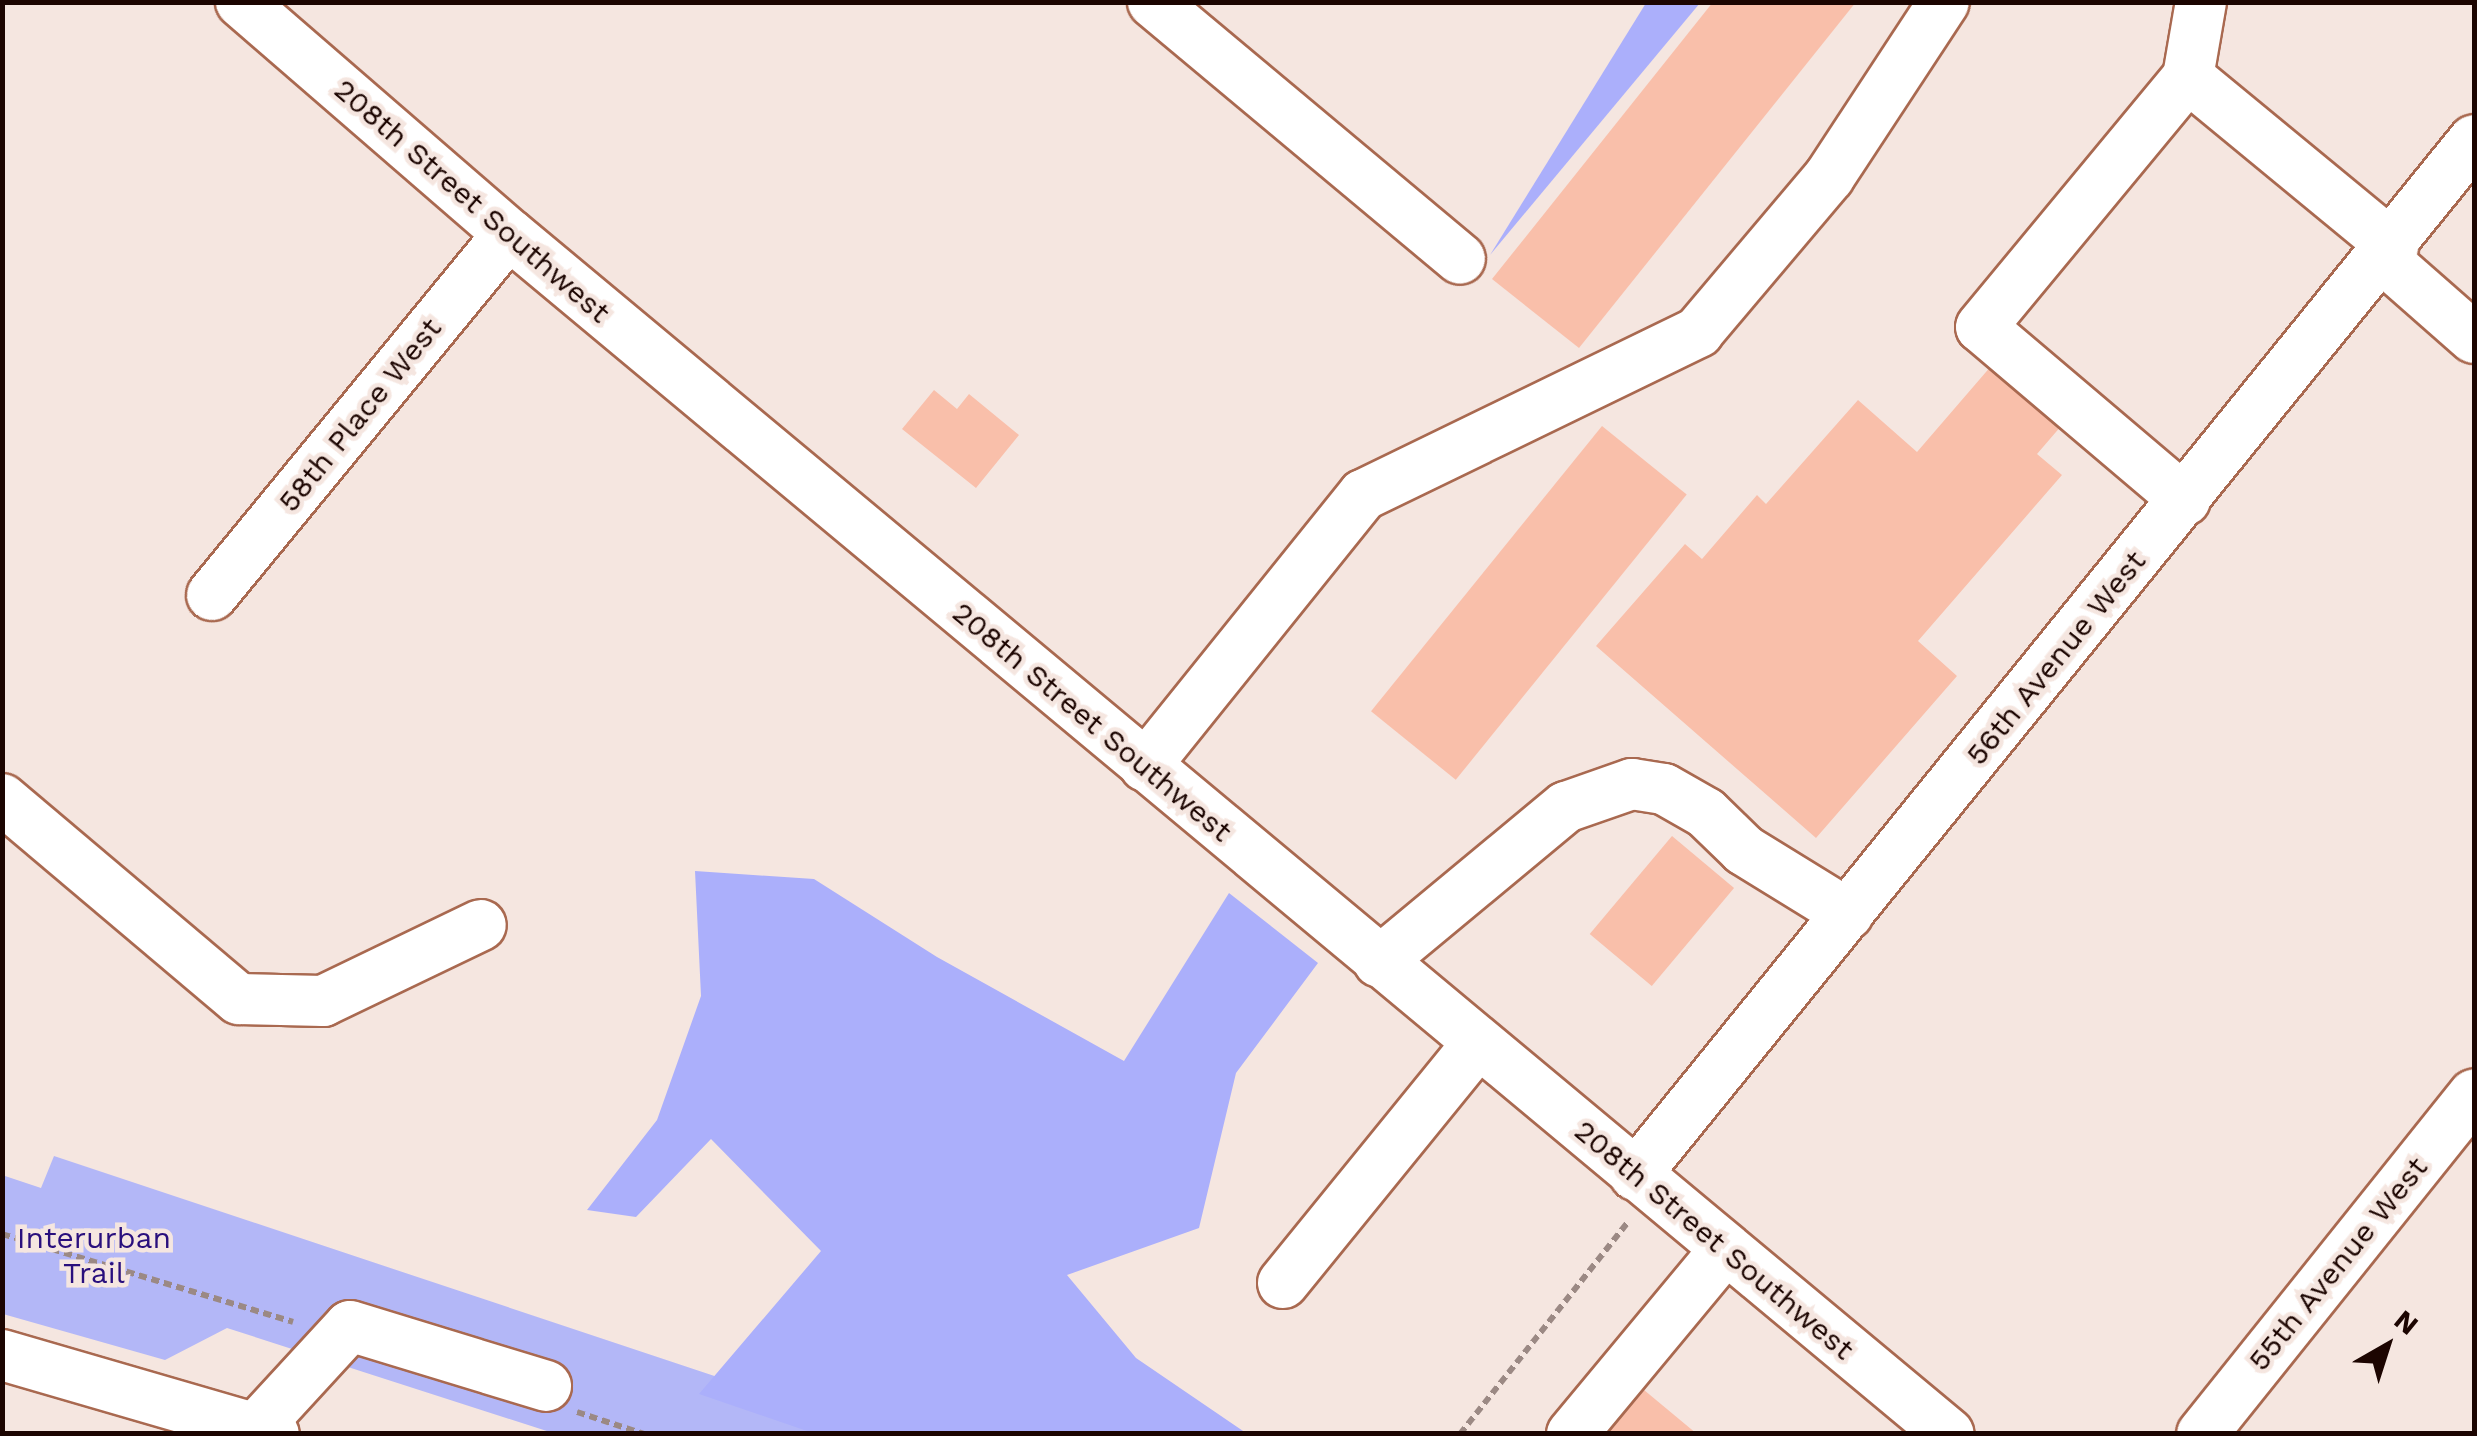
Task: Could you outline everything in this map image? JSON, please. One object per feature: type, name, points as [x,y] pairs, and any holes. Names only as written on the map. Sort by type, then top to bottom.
[{"type":"street","name":"208th Street Southwest","points":[[241,2],[508,234],[1945,1432]]},
{"type":"street","points":[[1152,2],[1460,259]]},
{"type":"street","points":[[1145,766],[1363,495],[1698,332],[1829,177],[1944,2]]},
{"type":"street","points":[[2185,500],[1981,327],[2188,77],[2201,2]]},
{"type":"street","points":[[2188,77],[2388,252],[2474,338]]},
{"type":"street","name":"56th Avenue West","points":[[1644,1183],[1848,914],[2388,252],[2474,140]]},
{"type":"street","name":"58th Place West","points":[[212,595],[508,234]]},
{"type":"street","points":[[1379,962],[1566,806],[1632,784],[1664,789],[1706,813],[1744,850],[1848,914]]},
{"type":"street","points":[[2,800],[239,999],[323,1001],[481,925]]},
{"type":"street","points":[[1283,1282],[1477,1044]]},
{"type":"street","name":"55th Avenue West","points":[[2202,1434],[2474,1095]]},
{"type":"street","points":[[1572,1434],[1726,1250]]},
{"type":"street","points":[[2,1355],[266,1430],[334,1337],[350,1326],[546,1386]]},
{"type":"path","points":[[1460,1434],[1644,1183]]},
{"type":"path","points":[[2,1234],[334,1337]]},
{"type":"green space","name":"Interurban Trail","points":[[54,1156],[886,1433],[553,1433],[227,1328],[165,1360],[3,1314],[2,1175],[41,1188]]},
{"type":"shaded area","points":[[1646,3],[1700,3],[1490,255]]},
{"type":"shaded area","points":[[695,871],[814,879],[937,957],[1124,1061],[1229,893],[1318,963],[1236,1073],[1199,1228],[1067,1275],[1136,1358],[1246,1433],[813,1433],[699,1394],[821,1251],[711,1139],[636,1217],[587,1210],[657,1120],[701,996]]},
{"type":"building","points":[[1713,2],[1856,2],[1579,348],[1492,279]]},
{"type":"building","points":[[1992,365],[2062,425],[2037,454],[2062,475],[1918,641],[1957,676],[1816,838],[1596,646],[1685,544],[1702,559],[1757,495],[1766,504],[1858,400],[1917,452]]},
{"type":"building","points":[[934,390],[957,409],[969,394],[1019,435],[976,488],[902,429]]},
{"type":"building","points":[[1602,426],[1687,495],[1456,780],[1371,711]]},
{"type":"building","points":[[1672,836],[1734,888],[1652,986],[1590,934]]},
{"type":"building","points":[[1632,1380],[1697,1434],[1589,1434]]}]
